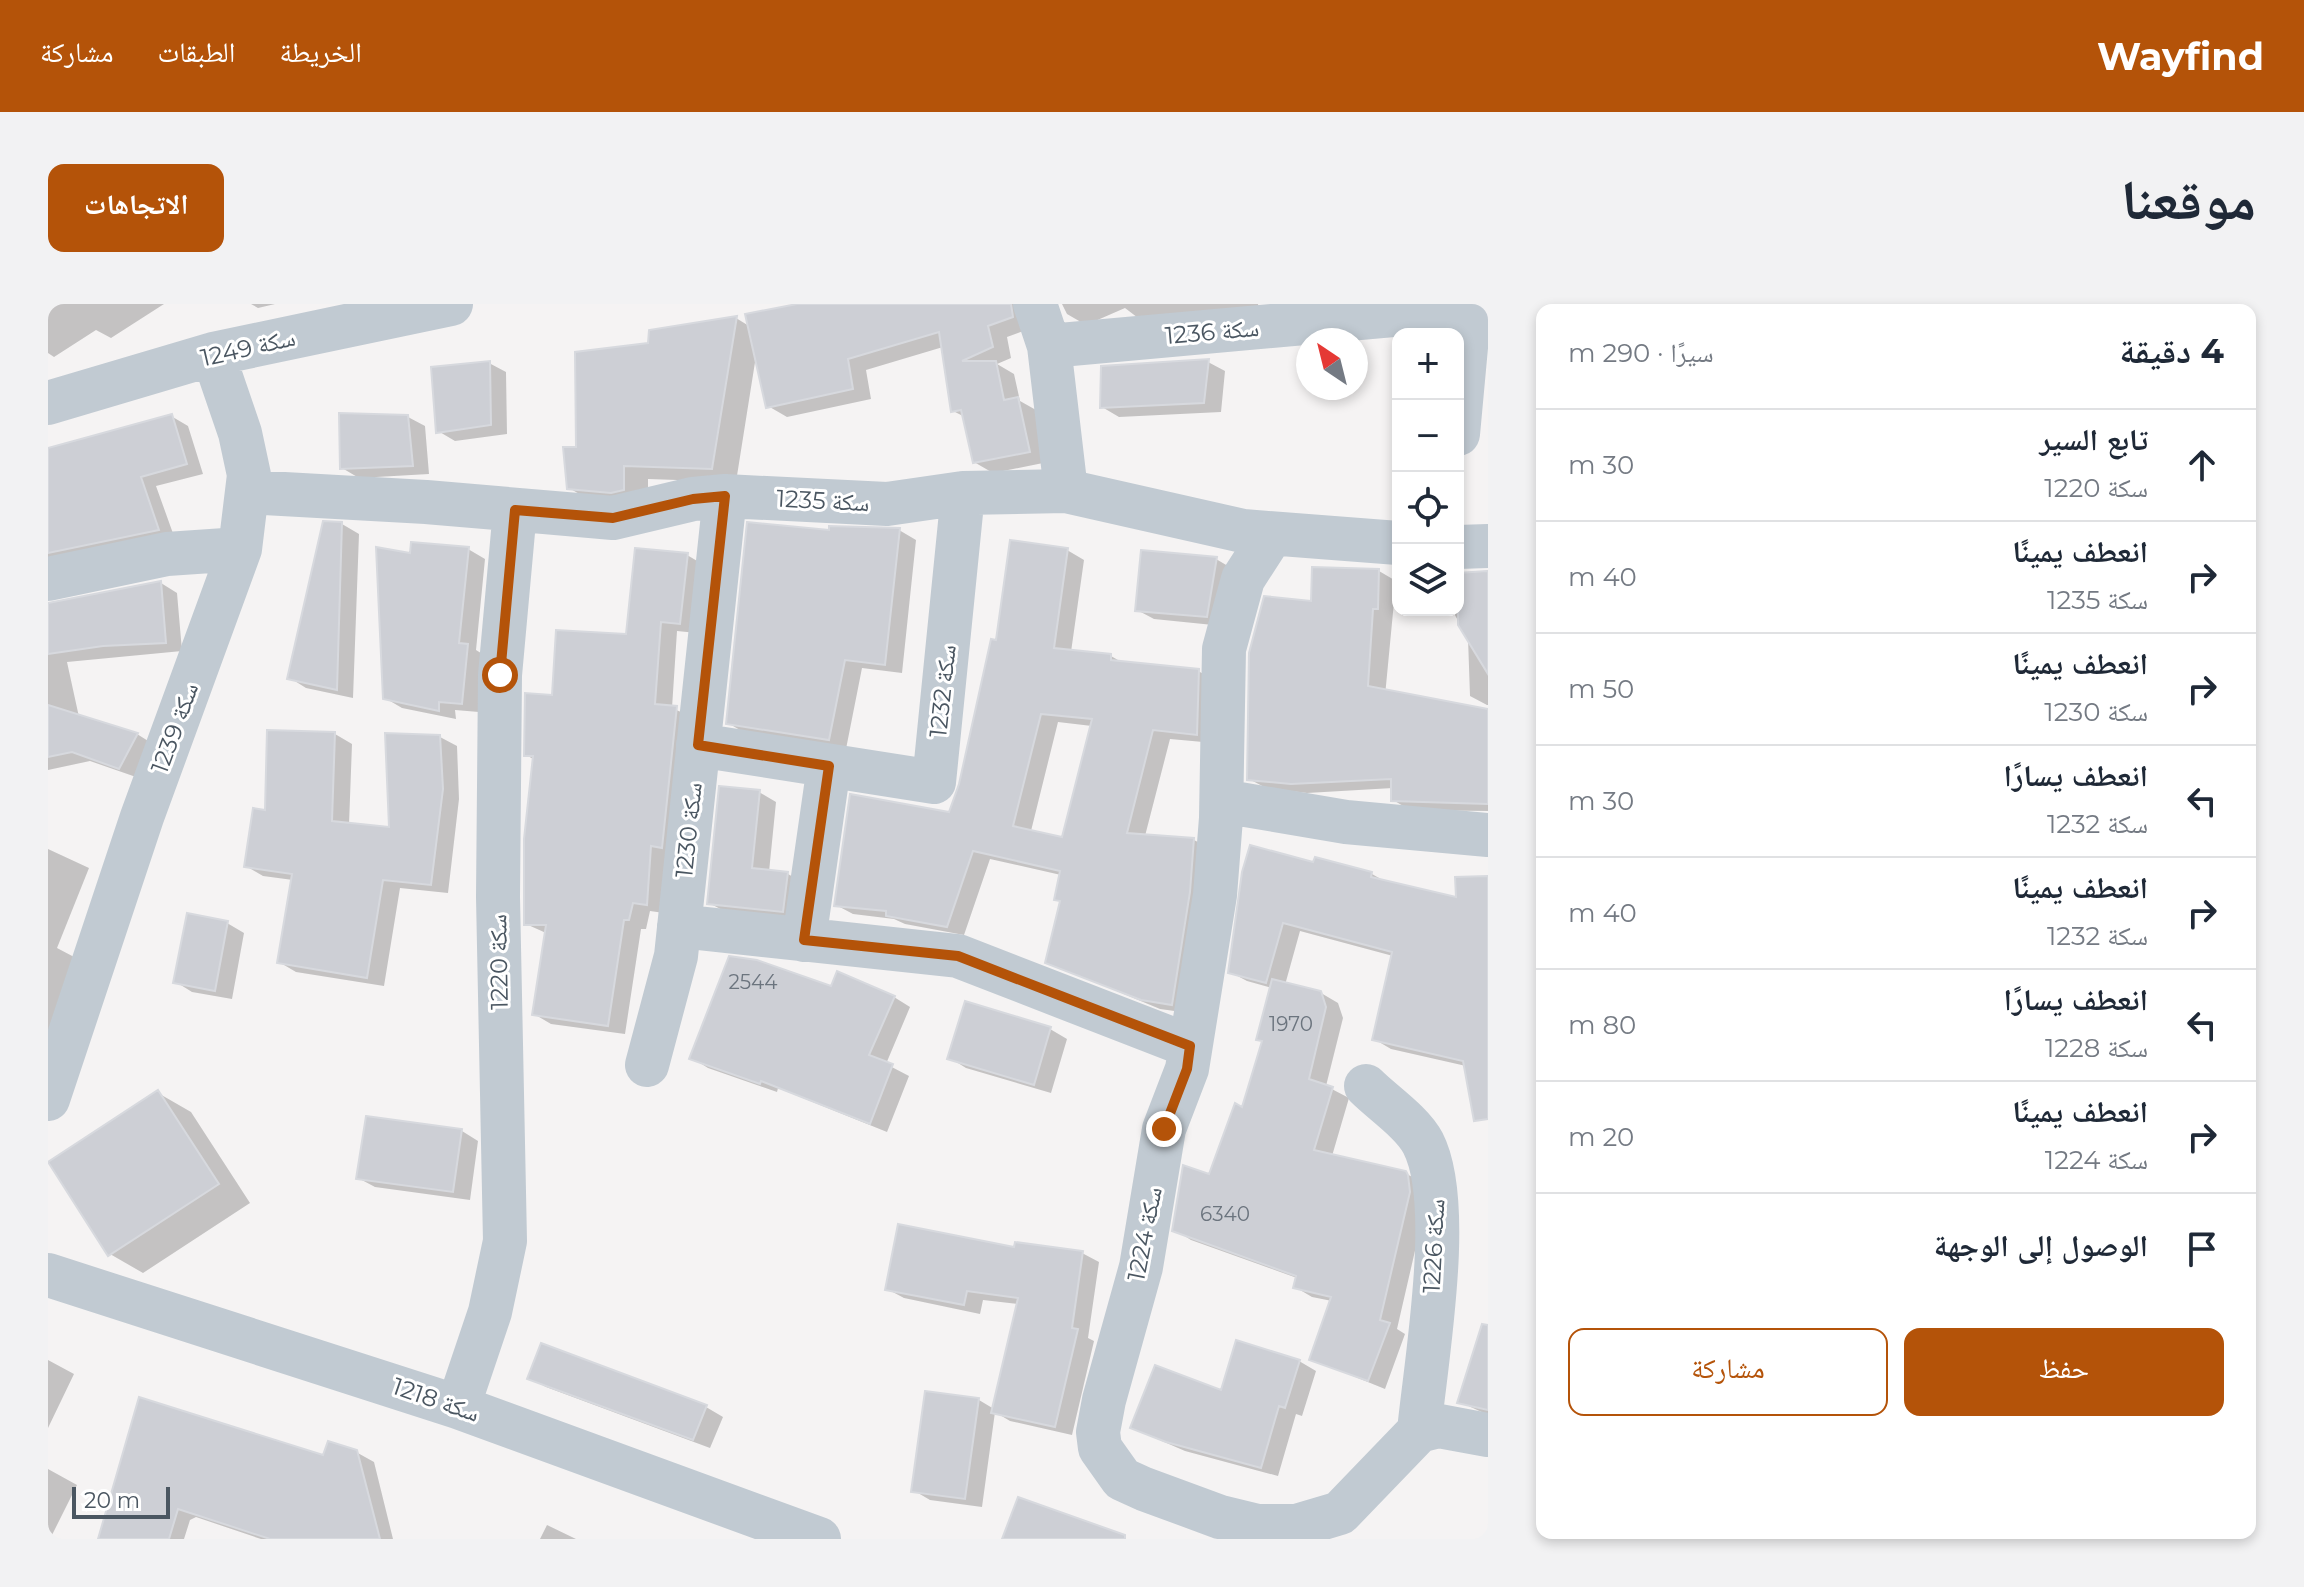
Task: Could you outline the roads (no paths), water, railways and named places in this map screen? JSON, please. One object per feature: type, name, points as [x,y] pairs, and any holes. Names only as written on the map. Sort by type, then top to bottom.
[{"type":"street","name":"سكة 1249","points":[[48,403],[213,354],[451,304]]},
{"type":"street","points":[[1035,304],[1049,346],[1066,491]]},
{"type":"street","points":[[1461,400],[1471,306]]},
{"type":"street","name":"سكة 1236","points":[[1049,346],[1471,306]]},
{"type":"street","name":"سكة 1239","points":[[48,1099],[142,817],[240,549],[249,475],[240,433],[213,354]]},
{"type":"street","name":"سكة 1235","points":[[247,492],[613,518],[693,499],[725,496],[887,504],[963,493],[1066,491],[1243,531],[1392,543]]},
{"type":"street","name":"سكة 1232","points":[[698,745],[934,782],[963,493]]},
{"type":"street","name":"سكة 1230","points":[[647,1065],[676,956],[725,496]]},
{"type":"street","name":"سكة 1220","points":[[458,1407],[490,1312],[505,1241],[498,897],[500,675],[515,510]]},
{"type":"street","name":"سكة 1224","points":[[1272,534],[1243,579],[1224,649],[1222,801],[1215,895],[1187,1069],[1164,1129],[1141,1267],[1098,1432],[1100,1448],[1108,1464],[1122,1479],[1144,1489],[1220,1517],[1257,1526],[1296,1526],[1340,1513],[1419,1431]]},
{"type":"street","points":[[1464,547],[1488,546]]},
{"type":"street","points":[[48,579],[167,554],[240,549]]},
{"type":"street","points":[[804,940],[829,766]]},
{"type":"street","points":[[1222,801],[1346,822],[1488,835]]},
{"type":"street","points":[[679,926],[958,956],[1190,1046]]},
{"type":"street","name":"سكة 1226","points":[[1366,1086],[1422,1140],[1436,1174],[1438,1223],[1419,1431]]},
{"type":"street","name":"سكة 1218","points":[[48,1275],[458,1407],[819,1539]]},
{"type":"street","points":[[1419,1431],[1439,1426],[1488,1435]]}]
